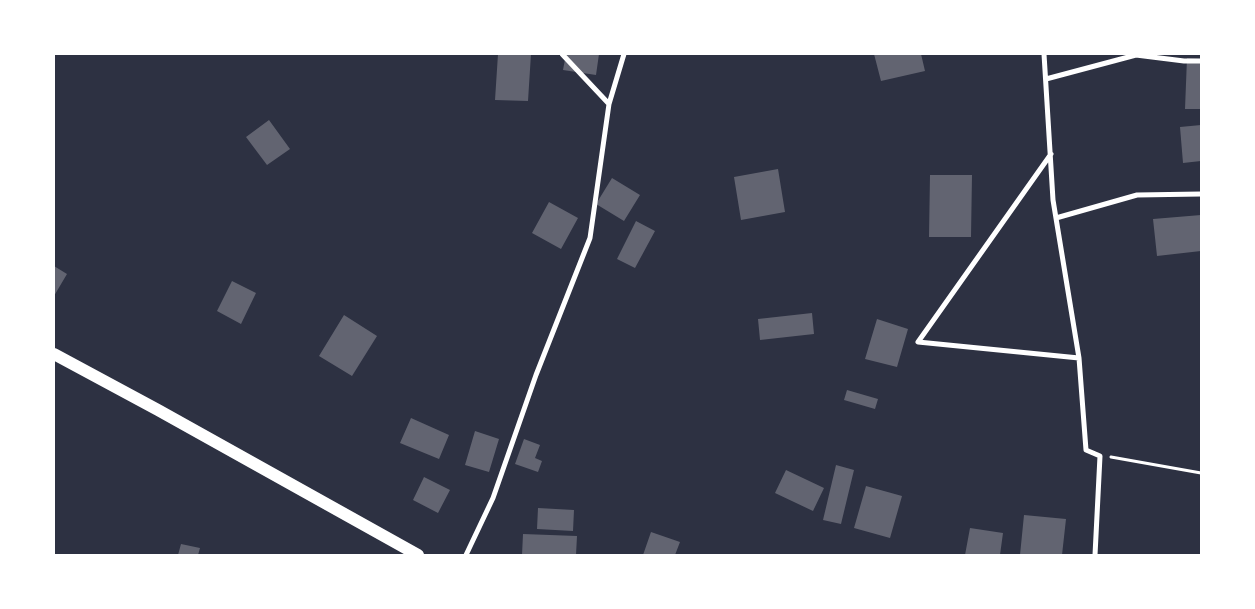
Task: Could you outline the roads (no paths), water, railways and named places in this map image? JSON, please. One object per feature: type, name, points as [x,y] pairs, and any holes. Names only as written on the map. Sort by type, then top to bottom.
[{"type":"main road","points":[[54,354],[418,555]]},
{"type":"street","points":[[562,54],[609,104]]},
{"type":"street","points":[[466,555],[493,498],[536,375],[590,238],[609,104],[624,54]]},
{"type":"street","points":[[1044,54],[1056,218],[1078,358],[1086,450],[1100,456],[1095,555]]},
{"type":"street","points":[[1046,79],[1136,55],[1184,61],[1201,60]]},
{"type":"street","points":[[1051,154],[918,342],[1078,358]]},
{"type":"street","points":[[1056,218],[1136,195],[1201,194]]}]
